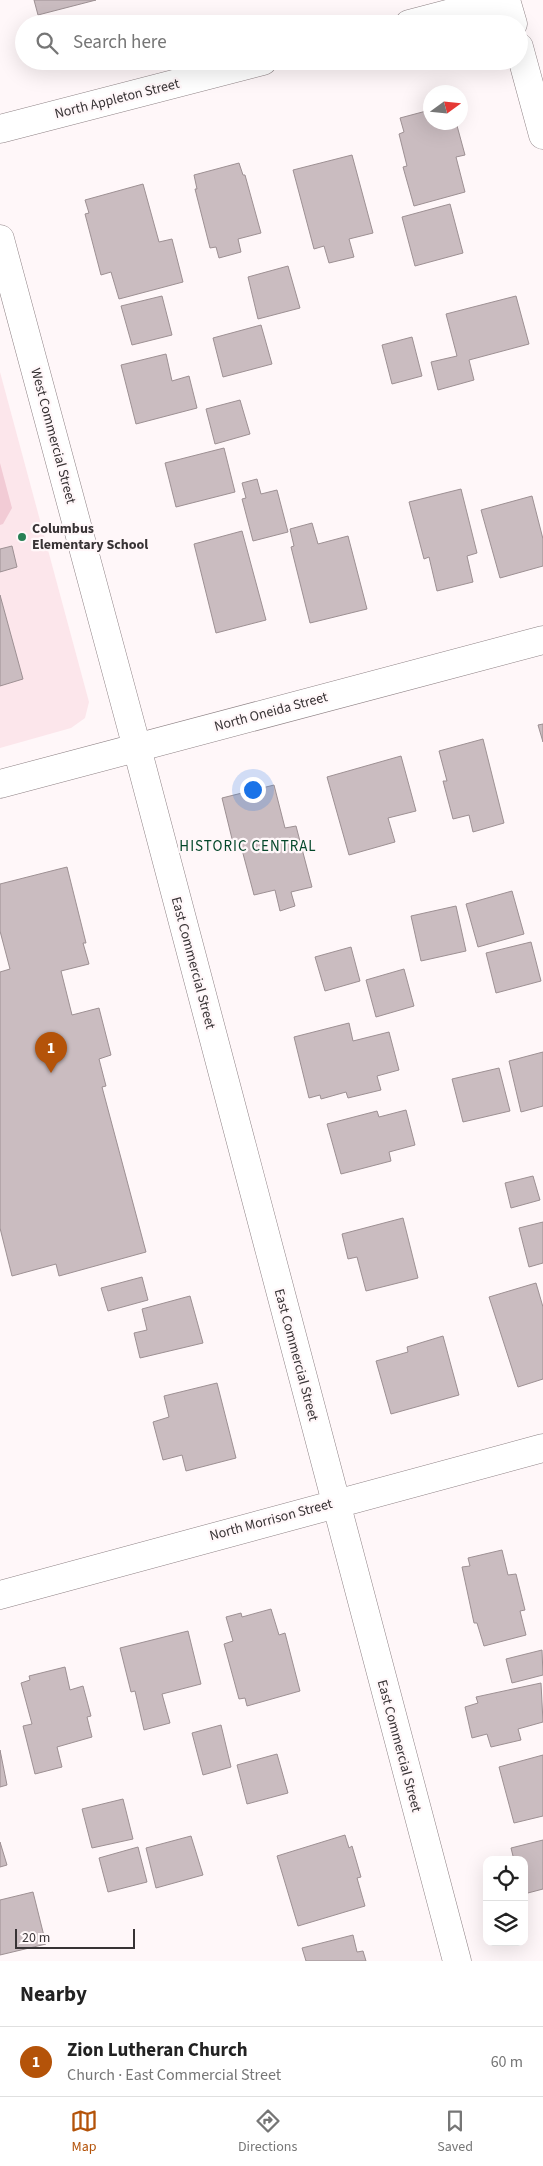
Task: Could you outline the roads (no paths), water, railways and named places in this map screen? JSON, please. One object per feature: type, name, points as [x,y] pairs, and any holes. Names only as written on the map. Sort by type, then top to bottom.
[{"type":"street","points":[[444,15],[501,0]]},
{"type":"street","points":[[506,0],[510,15]]},
{"type":"street","name":"North Appleton Street","points":[[0,129],[228,70]]},
{"type":"street","points":[[525,70],[543,135]]},
{"type":"street","name":"West Commercial Street","points":[[0,239],[137,748]]},
{"type":"street","name":"North Oneida Street","points":[[0,784],[543,640]]},
{"type":"street","name":"East Commercial Street","points":[[137,748],[334,1503],[457,1961]]},
{"type":"street","name":"North Morrison Street","points":[[0,1595],[334,1503],[543,1448]]},
{"type":"place","name":"Columbus Elementary School","points":[[22,537]]},
{"type":"place","name":"Zion Lutheran Church","points":[[51,1073]]},
{"type":"district","name":"HISTORIC CENTRAL","points":[[248,846]]}]
